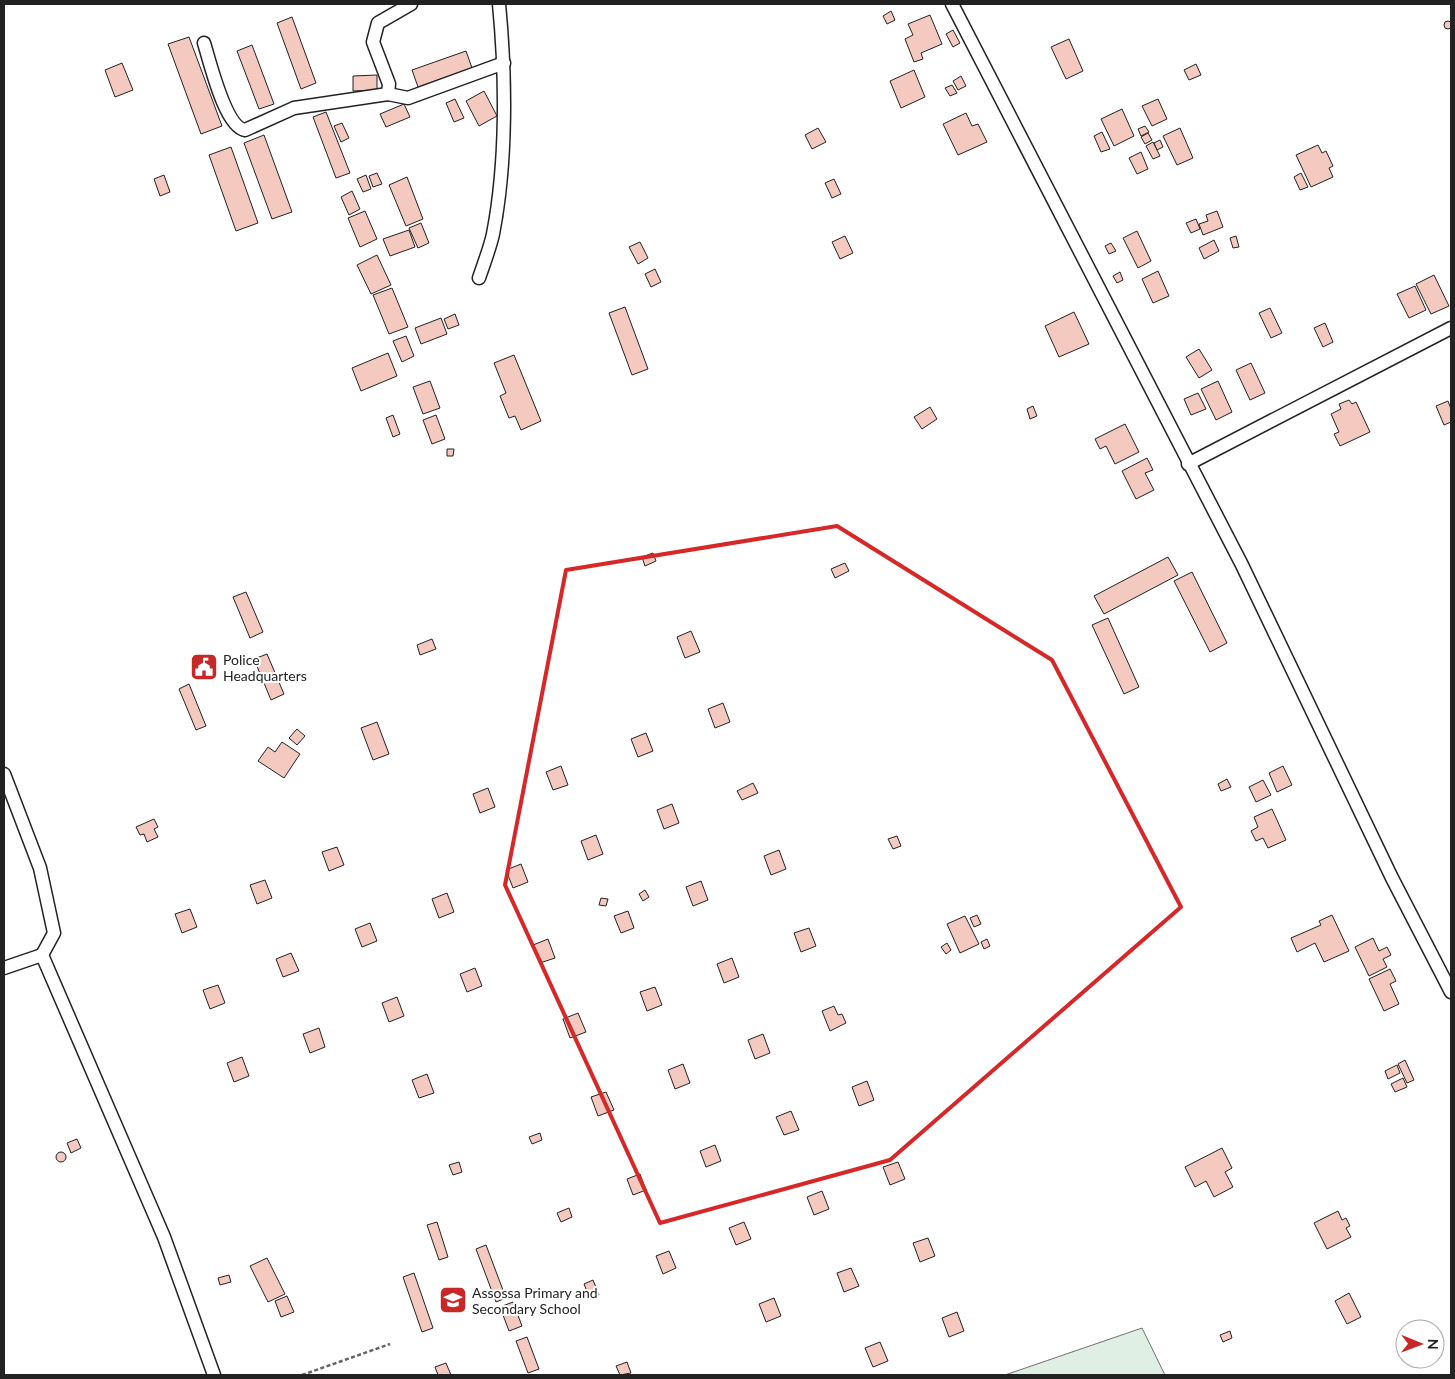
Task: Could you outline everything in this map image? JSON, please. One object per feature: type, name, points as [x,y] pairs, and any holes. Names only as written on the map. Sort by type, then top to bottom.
[{"type":"street","points":[[388,94],[389,84],[373,42],[378,23],[411,4]]},
{"type":"street","points":[[479,278],[493,234],[499,180],[504,63],[500,4]]},
{"type":"street","points":[[952,4],[1188,464],[1242,565],[1392,878],[1451,992]]},
{"type":"street","points":[[204,43],[222,100],[238,129],[250,129],[294,108],[388,94],[408,98],[504,63]]},
{"type":"street","points":[[1188,464],[1451,328]]},
{"type":"street","points":[[4,774],[40,868],[54,933],[42,955],[4,968]]},
{"type":"street","points":[[42,955],[164,1237],[214,1375]]},
{"type":"path","points":[[302,1375],[390,1344]]},
{"type":"highlighted area","points":[[837,526],[1052,660],[1181,907],[890,1160],[660,1223],[505,885],[566,570]]},
{"type":"green space","points":[[1142,1328],[1165,1375],[1005,1375]]},
{"type":"building","points":[[891,11],[895,20],[887,24],[883,16]]},
{"type":"building","points":[[930,15],[942,44],[921,53],[923,59],[914,62],[905,39],[913,35],[908,24]]},
{"type":"building","points":[[292,17],[316,83],[301,89],[277,23]]},
{"type":"building","points":[[1448,21],[1452,25],[1448,29],[1444,25]]},
{"type":"building","points":[[953,30],[960,43],[953,47],[946,34]]},
{"type":"building","points":[[189,37],[222,126],[201,134],[168,44]]},
{"type":"building","points":[[1069,39],[1083,71],[1066,79],[1051,47]]},
{"type":"building","points":[[252,45],[274,104],[259,109],[237,51]]},
{"type":"building","points":[[466,51],[472,68],[418,87],[412,70]]},
{"type":"building","points":[[122,63],[133,90],[115,97],[105,70]]},
{"type":"building","points":[[1196,64],[1201,75],[1189,80],[1184,70]]},
{"type":"building","points":[[914,70],[925,97],[901,108],[890,81]]},
{"type":"building","points":[[377,75],[377,90],[353,91],[353,76]]},
{"type":"building","points":[[961,76],[966,86],[958,90],[953,81]]},
{"type":"building","points":[[952,85],[957,93],[950,96],[945,88]]},
{"type":"building","points":[[484,91],[497,116],[479,126],[466,101]]},
{"type":"building","points":[[455,99],[464,118],[454,122],[446,103]]},
{"type":"building","points":[[1158,99],[1167,119],[1152,126],[1142,106]]},
{"type":"building","points":[[404,104],[410,117],[386,127],[380,114]]},
{"type":"building","points":[[1122,109],[1134,136],[1114,146],[1101,119]]},
{"type":"building","points":[[326,112],[350,173],[336,178],[313,117]]},
{"type":"building","points":[[966,113],[972,126],[978,124],[987,142],[958,155],[943,124]]},
{"type":"building","points":[[342,123],[349,138],[341,142],[334,126]]},
{"type":"building","points":[[1145,126],[1149,132],[1141,136],[1138,129]]},
{"type":"building","points":[[818,128],[826,142],[812,149],[805,135]]},
{"type":"building","points":[[1180,128],[1193,158],[1177,165],[1163,136]]},
{"type":"building","points":[[1102,132],[1110,149],[1101,152],[1094,136]]},
{"type":"building","points":[[1148,133],[1152,140],[1145,144],[1141,137]]},
{"type":"building","points":[[264,135],[292,212],[272,219],[244,143]]},
{"type":"building","points":[[1160,140],[1163,147],[1157,150],[1154,143]]},
{"type":"building","points":[[1153,142],[1160,156],[1153,159],[1146,146]]},
{"type":"building","points":[[1318,145],[1322,153],[1326,151],[1333,166],[1329,168],[1333,177],[1311,187],[1296,155]]},
{"type":"building","points":[[231,147],[258,223],[236,231],[209,155]]},
{"type":"building","points":[[1141,152],[1148,169],[1137,174],[1129,158]]},
{"type":"building","points":[[377,173],[382,184],[373,187],[369,176]]},
{"type":"building","points":[[1301,173],[1308,187],[1300,190],[1294,177]]},
{"type":"building","points":[[164,175],[170,192],[160,196],[154,179]]},
{"type":"building","points":[[366,175],[371,189],[363,192],[357,179]]},
{"type":"building","points":[[407,177],[423,219],[406,226],[389,185]]},
{"type":"building","points":[[834,179],[841,194],[832,198],[825,183]]},
{"type":"building","points":[[352,191],[360,209],[349,215],[341,197]]},
{"type":"building","points":[[365,211],[377,239],[360,247],[348,218]]},
{"type":"building","points":[[1217,211],[1223,227],[1203,235],[1199,224],[1208,221],[1206,215]]},
{"type":"building","points":[[1196,219],[1200,229],[1191,233],[1186,223]]},
{"type":"building","points":[[421,223],[429,243],[418,248],[409,228]]},
{"type":"building","points":[[409,230],[415,247],[390,256],[383,239]]},
{"type":"building","points":[[1137,231],[1151,261],[1138,268],[1123,238]]},
{"type":"building","points":[[845,236],[853,253],[840,259],[832,242]]},
{"type":"building","points":[[1236,236],[1239,247],[1233,248],[1230,238]]},
{"type":"building","points":[[1214,240],[1219,251],[1204,259],[1199,248]]},
{"type":"building","points":[[640,242],[648,258],[638,264],[629,247]]},
{"type":"building","points":[[1111,243],[1116,251],[1109,254],[1105,246]]},
{"type":"building","points":[[377,255],[391,285],[371,294],[357,265]]},
{"type":"building","points":[[655,269],[661,282],[651,287],[645,274]]},
{"type":"building","points":[[1158,271],[1169,296],[1153,303],[1142,279]]},
{"type":"building","points":[[1120,272],[1123,280],[1117,283],[1113,276]]},
{"type":"building","points":[[1434,275],[1449,306],[1431,314],[1416,284]]},
{"type":"building","points":[[1415,286],[1426,310],[1409,318],[1397,294]]},
{"type":"building","points":[[392,288],[408,327],[389,334],[373,295]]},
{"type":"building","points":[[625,307],[648,369],[632,375],[609,313]]},
{"type":"building","points":[[1270,308],[1282,333],[1271,338],[1259,313]]},
{"type":"building","points":[[1074,312],[1089,344],[1059,357],[1045,326]]},
{"type":"building","points":[[455,314],[459,325],[448,329],[444,319]]},
{"type":"building","points":[[441,318],[447,334],[421,344],[415,328]]},
{"type":"building","points":[[1325,323],[1333,342],[1323,347],[1314,328]]},
{"type":"building","points":[[406,336],[414,356],[402,362],[393,341]]},
{"type":"building","points":[[1199,349],[1212,370],[1199,378],[1186,357]]},
{"type":"building","points":[[388,353],[397,376],[361,391],[352,368]]},
{"type":"building","points":[[514,355],[541,421],[521,430],[515,416],[509,418],[500,396],[506,393],[494,363]]},
{"type":"building","points":[[1251,363],[1265,393],[1250,400],[1236,370]]},
{"type":"building","points":[[430,381],[440,408],[423,414],[413,387]]},
{"type":"building","points":[[1218,381],[1232,412],[1216,420],[1201,389]]},
{"type":"building","points":[[1198,393],[1206,409],[1191,415],[1184,399]]},
{"type":"building","points":[[1349,400],[1352,404],[1356,402],[1370,432],[1340,446],[1334,434],[1339,432],[1331,414],[1341,409],[1339,404]]},
{"type":"building","points":[[1448,401],[1451,409],[1451,422],[1444,425],[1436,406]]},
{"type":"building","points":[[1033,406],[1037,416],[1030,419],[1027,409]]},
{"type":"building","points":[[930,407],[937,419],[922,429],[914,417]]},
{"type":"building","points":[[393,415],[400,434],[393,437],[386,418]]},
{"type":"building","points":[[436,415],[445,439],[432,444],[423,420]]},
{"type":"building","points":[[1125,424],[1139,452],[1115,464],[1106,446],[1100,449],[1095,439]]},
{"type":"building","points":[[447,449],[454,449],[453,456],[447,456]]},
{"type":"building","points":[[1147,458],[1153,470],[1145,473],[1154,490],[1136,499],[1122,471]]},
{"type":"building","points":[[653,553],[656,561],[645,566],[642,557]]},
{"type":"building","points":[[1168,557],[1178,575],[1104,614],[1094,596]]},
{"type":"building","points":[[845,563],[849,571],[835,578],[831,569]]},
{"type":"building","points":[[1192,572],[1227,643],[1210,652],[1174,581]]},
{"type":"building","points":[[246,592],[263,632],[250,638],[233,597]]},
{"type":"building","points":[[1108,618],[1139,687],[1124,694],[1092,625]]},
{"type":"building","points":[[691,631],[700,652],[685,658],[677,637]]},
{"type":"building","points":[[432,639],[436,649],[420,655],[417,645]]},
{"type":"building","points":[[267,654],[284,694],[271,700],[254,659]]},
{"type":"building","points":[[189,684],[206,726],[196,730],[179,689]]},
{"type":"building","points":[[723,703],[730,722],[715,728],[708,709]]},
{"type":"building","points":[[377,722],[389,754],[373,760],[361,728]]},
{"type":"building","points":[[297,729],[305,736],[297,745],[289,738]]},
{"type":"building","points":[[646,733],[653,751],[638,757],[631,739]]},
{"type":"building","points":[[282,742],[300,754],[284,778],[258,761],[268,747],[275,752]]},
{"type":"building","points":[[561,766],[568,785],[553,790],[546,772]]},
{"type":"building","points":[[1283,766],[1292,785],[1277,792],[1269,773]]},
{"type":"building","points":[[1227,779],[1231,787],[1221,791],[1218,784]]},
{"type":"building","points":[[1263,780],[1271,795],[1256,802],[1249,787]]},
{"type":"building","points":[[753,783],[758,793],[742,800],[737,791]]},
{"type":"building","points":[[488,788],[495,807],[480,813],[473,794]]},
{"type":"building","points":[[672,804],[679,823],[664,829],[657,810]]},
{"type":"building","points":[[1272,809],[1286,840],[1268,848],[1263,838],[1256,841],[1251,831],[1258,827],[1254,817]]},
{"type":"building","points":[[154,819],[158,827],[154,829],[158,837],[147,842],[144,834],[140,835],[136,827]]},
{"type":"building","points":[[596,835],[603,854],[588,860],[581,841]]},
{"type":"building","points":[[897,836],[901,846],[893,849],[888,839]]},
{"type":"building","points":[[337,847],[344,865],[329,871],[322,852]]},
{"type":"building","points":[[779,850],[786,869],[771,875],[764,856]]},
{"type":"building","points":[[521,864],[528,882],[513,888],[506,870]]},
{"type":"building","points":[[265,880],[272,898],[257,904],[250,885]]},
{"type":"building","points":[[701,881],[708,900],[693,906],[686,887]]},
{"type":"building","points":[[645,890],[649,897],[643,901],[639,894]]},
{"type":"building","points":[[447,893],[454,912],[439,918],[432,899]]},
{"type":"building","points":[[601,898],[608,899],[606,906],[599,905]]},
{"type":"building","points":[[190,909],[197,927],[182,933],[175,914]]},
{"type":"building","points":[[628,911],[634,928],[621,933],[614,916]]},
{"type":"building","points":[[977,915],[981,924],[974,927],[970,918]]},
{"type":"building","points":[[1332,915],[1349,951],[1324,962],[1315,943],[1297,952],[1291,938],[1321,925],[1319,921]]},
{"type":"building","points":[[965,916],[979,944],[960,953],[947,924]]},
{"type":"building","points":[[370,923],[377,941],[362,947],[355,929]]},
{"type":"building","points":[[809,928],[816,946],[801,952],[794,933]]},
{"type":"building","points":[[1373,938],[1379,951],[1387,947],[1391,955],[1383,959],[1387,967],[1369,976],[1355,947]]},
{"type":"building","points":[[548,939],[555,958],[540,963],[533,945]]},
{"type":"building","points":[[987,939],[990,946],[984,949],[981,942]]},
{"type":"building","points":[[947,943],[951,950],[946,954],[941,947]]},
{"type":"building","points":[[291,953],[299,971],[283,977],[276,959]]},
{"type":"building","points":[[732,958],[739,977],[724,983],[717,964]]},
{"type":"building","points":[[475,968],[482,986],[467,992],[460,974]]},
{"type":"building","points":[[1390,969],[1396,981],[1390,984],[1399,1004],[1384,1011],[1369,979]]},
{"type":"building","points":[[218,985],[225,1003],[210,1009],[203,990]]},
{"type":"building","points":[[655,987],[662,1005],[647,1011],[640,992]]},
{"type":"building","points":[[397,997],[404,1016],[389,1022],[382,1003]]},
{"type":"building","points":[[834,1006],[838,1015],[842,1014],[846,1023],[830,1031],[822,1011]]},
{"type":"building","points":[[578,1013],[586,1032],[570,1038],[563,1019]]},
{"type":"building","points":[[319,1028],[325,1047],[310,1053],[303,1034]]},
{"type":"building","points":[[763,1034],[770,1053],[755,1059],[748,1040]]},
{"type":"building","points":[[242,1057],[249,1076],[234,1082],[227,1063]]},
{"type":"building","points":[[1405,1060],[1414,1080],[1407,1083],[1398,1064]]},
{"type":"building","points":[[683,1064],[690,1083],[675,1089],[668,1070]]},
{"type":"building","points":[[1397,1065],[1400,1073],[1388,1079],[1385,1071]]},
{"type":"building","points":[[427,1074],[434,1093],[419,1098],[412,1080]]},
{"type":"building","points":[[1403,1078],[1407,1087],[1395,1092],[1391,1084]]},
{"type":"building","points":[[867,1081],[874,1100],[859,1106],[852,1087]]},
{"type":"building","points":[[606,1092],[614,1110],[598,1116],[591,1097]]},
{"type":"building","points":[[791,1111],[799,1130],[784,1135],[776,1117]]},
{"type":"building","points":[[540,1133],[542,1140],[532,1144],[529,1137]]},
{"type":"building","points":[[77,1139],[81,1148],[71,1153],[67,1143]]},
{"type":"building","points":[[715,1145],[721,1161],[706,1167],[700,1151]]},
{"type":"building","points":[[1222,1148],[1232,1168],[1225,1172],[1233,1187],[1214,1197],[1206,1181],[1195,1187],[1185,1167]]},
{"type":"building","points":[[59,1152],[63,1152],[66,1157],[65,1161],[59,1162],[56,1159],[56,1155]]},
{"type":"building","points":[[459,1162],[462,1172],[453,1175],[449,1165]]},
{"type":"building","points":[[898,1162],[905,1179],[890,1185],[883,1167]]},
{"type":"building","points":[[640,1174],[646,1190],[633,1195],[627,1179]]},
{"type":"building","points":[[822,1191],[829,1209],[814,1215],[807,1197]]},
{"type":"building","points":[[569,1208],[572,1217],[561,1222],[557,1213]]},
{"type":"building","points":[[1338,1211],[1342,1220],[1346,1218],[1350,1226],[1346,1228],[1351,1237],[1327,1249],[1314,1223]]},
{"type":"building","points":[[437,1222],[448,1257],[439,1260],[427,1225]]},
{"type":"building","points":[[744,1222],[751,1239],[736,1245],[729,1228]]},
{"type":"building","points":[[928,1238],[935,1256],[920,1262],[913,1243]]},
{"type":"building","points":[[486,1245],[506,1298],[496,1302],[476,1249]]},
{"type":"building","points":[[669,1251],[676,1268],[663,1274],[656,1256]]},
{"type":"building","points":[[267,1258],[285,1294],[268,1302],[250,1266]]},
{"type":"building","points":[[851,1268],[859,1286],[844,1292],[837,1273]]},
{"type":"building","points":[[414,1273],[433,1328],[422,1332],[403,1277]]},
{"type":"building","points":[[229,1275],[231,1282],[220,1285],[218,1278]]},
{"type":"building","points":[[593,1280],[599,1295],[590,1299],[584,1284]]},
{"type":"building","points":[[1349,1293],[1361,1317],[1347,1324],[1335,1301]]},
{"type":"building","points":[[287,1296],[294,1312],[281,1317],[275,1301]]},
{"type":"building","points":[[774,1298],[781,1316],[766,1322],[759,1304]]},
{"type":"building","points":[[513,1302],[522,1326],[509,1331],[500,1307]]},
{"type":"building","points":[[957,1312],[964,1331],[949,1337],[942,1318]]},
{"type":"building","points":[[1230,1331],[1232,1338],[1223,1342],[1220,1335]]},
{"type":"building","points":[[527,1337],[539,1369],[528,1373],[516,1341]]},
{"type":"building","points":[[880,1342],[888,1361],[873,1367],[865,1348]]},
{"type":"building","points":[[627,1362],[631,1373],[620,1375],[616,1366]]},
{"type":"building","points":[[446,1363],[451,1375],[438,1375],[435,1367]]},
{"type":"place","name":"Police Headquarters","points":[[204,667]]},
{"type":"place","name":"Assossa Primary and Secondary School","points":[[453,1300]]}]
